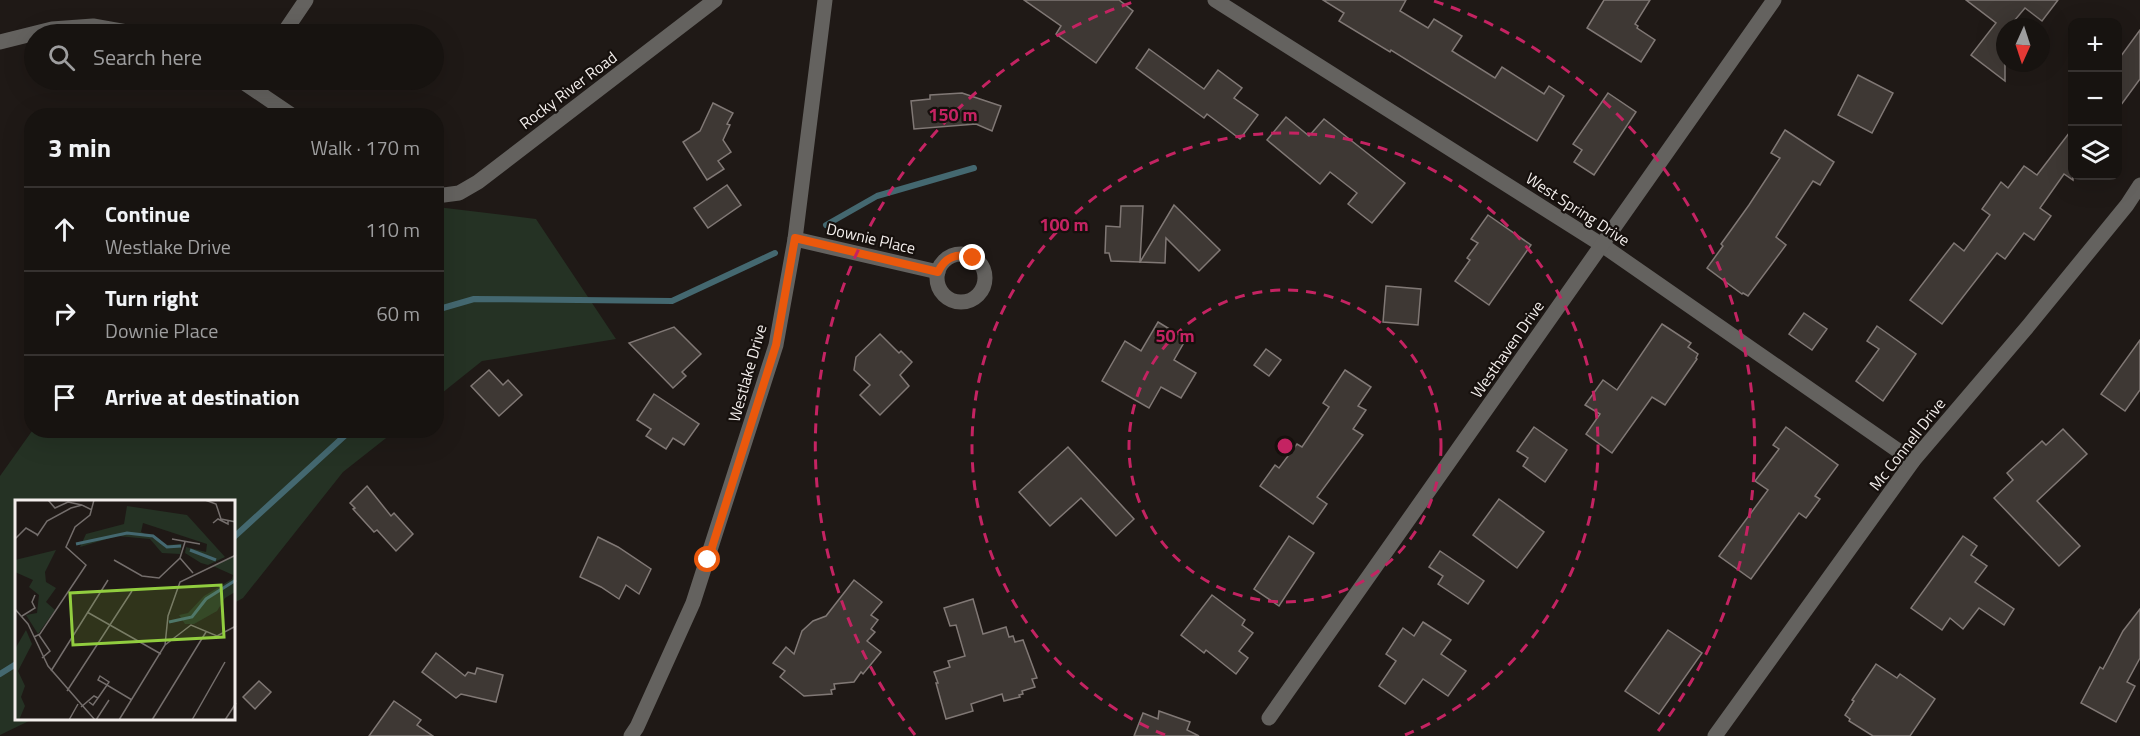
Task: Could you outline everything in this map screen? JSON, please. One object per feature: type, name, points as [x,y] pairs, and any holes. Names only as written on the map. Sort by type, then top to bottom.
[{"type":"street","points":[[290,24],[306,0]]},
{"type":"street","name":"Rocky River Road","points":[[444,195],[459,193],[478,182],[715,0]]},
{"type":"street","name":"Westlake Drive","points":[[631,736],[637,728],[693,603],[776,345],[795,238],[825,0]]},
{"type":"street","name":"West Spring Drive","points":[[1215,0],[1602,245],[1913,461]]},
{"type":"street","name":"Westhaven Drive","points":[[1269,718],[1774,0]]},
{"type":"street","points":[[0,42],[24,36]]},
{"type":"street","points":[[259,90],[282,108]]},
{"type":"street","name":"Mc Connell Drive","points":[[1714,736],[1913,461],[2029,325],[2127,205],[2140,185]]},
{"type":"street","name":"Downie Place","points":[[795,238],[938,272]]},
{"type":"green space","points":[[444,208],[536,219],[616,339],[482,361],[444,391]]},
{"type":"green space","points":[[27,438],[386,438],[343,472],[243,598],[236,602],[236,500],[15,500],[15,721],[29,721],[0,735],[0,476]]},
{"type":"building","points":[[1024,0],[1119,0],[1133,11],[1096,63],[1056,34],[1061,26]]},
{"type":"building","points":[[1323,0],[1406,0],[1400,11],[1428,28],[1434,19],[1462,36],[1452,51],[1495,78],[1502,67],[1544,94],[1549,86],[1564,96],[1537,141],[1391,50],[1390,52],[1339,21],[1344,13]]},
{"type":"building","points":[[1604,0],[1650,0],[1635,24],[1637,28],[1655,40],[1641,62],[1587,28]]},
{"type":"building","points":[[1966,0],[2058,0],[2044,18],[2038,18],[2025,8],[2017,18],[1996,18],[1996,23]]},
{"type":"building","points":[[1996,23],[1996,72],[2005,72],[2005,81],[1971,55]]},
{"type":"building","points":[[2140,30],[2140,79],[2122,104],[2122,72],[2122,55]]},
{"type":"building","points":[[1149,49],[1204,89],[1218,70],[1242,88],[1234,98],[1258,115],[1240,139],[1207,114],[1204,118],[1136,68]]},
{"type":"building","points":[[1858,75],[1893,93],[1872,133],[1838,115]]},
{"type":"building","points":[[962,93],[1001,106],[992,131],[976,124],[914,129],[911,101],[930,99],[930,95]]},
{"type":"building","points":[[1608,93],[1636,112],[1594,175],[1574,162],[1582,150],[1573,144]]},
{"type":"building","points":[[713,103],[733,113],[727,124],[730,125],[723,140],[731,152],[718,161],[724,169],[707,180],[683,142],[700,131]]},
{"type":"building","points":[[1286,117],[1309,136],[1324,119],[1405,183],[1372,223],[1348,204],[1357,193],[1330,172],[1320,184],[1267,140]]},
{"type":"building","points":[[1785,130],[1834,162],[1820,185],[1813,181],[1776,237],[1786,245],[1748,296],[1707,268],[1780,158],[1771,153]]},
{"type":"building","points":[[2068,135],[2068,177],[2064,174],[2040,208],[2051,216],[2034,240],[2024,233],[2005,259],[1997,253],[1942,324],[1910,300],[1954,243],[1964,251],[1990,215],[1982,209],[2001,182],[2008,188],[2024,166],[2037,175]]},
{"type":"building","points":[[727,185],[741,205],[708,228],[694,208]]},
{"type":"building","points":[[1174,205],[1220,250],[1199,271],[1166,238],[1165,263],[1140,262]]},
{"type":"building","points":[[1121,206],[1143,206],[1140,262],[1111,261],[1109,253],[1105,253],[1106,226],[1120,227]]},
{"type":"building","points":[[1488,215],[1531,245],[1489,305],[1455,281],[1470,260],[1467,258],[1478,243],[1471,239]]},
{"type":"building","points":[[1386,286],[1421,289],[1418,325],[1383,322]]},
{"type":"building","points":[[1804,313],[1827,329],[1812,350],[1789,334]]},
{"type":"building","points":[[1158,322],[1186,339],[1174,360],[1196,373],[1181,398],[1161,387],[1149,408],[1102,381],[1125,341],[1141,351]]},
{"type":"building","points":[[1662,324],[1691,343],[1688,347],[1698,354],[1697,359],[1665,405],[1652,397],[1612,453],[1586,434],[1600,414],[1585,405],[1603,380],[1617,390]]},
{"type":"building","points":[[1877,326],[1916,354],[1883,401],[1856,381],[1879,349],[1867,341]]},
{"type":"building","points":[[674,327],[701,354],[682,372],[686,376],[673,388],[629,343]]},
{"type":"building","points":[[880,334],[912,362],[900,375],[909,386],[880,415],[860,395],[870,385],[854,370],[856,357]]},
{"type":"building","points":[[2140,340],[2140,390],[2125,411],[2101,394]]},
{"type":"building","points":[[1266,349],[1281,360],[1269,376],[1254,365]]},
{"type":"building","points":[[489,370],[503,385],[508,380],[522,395],[499,416],[471,386]]},
{"type":"building","points":[[1345,370],[1371,387],[1358,406],[1366,410],[1353,429],[1363,435],[1317,497],[1327,504],[1313,524],[1260,486],[1275,465],[1279,468],[1297,444],[1302,447],[1329,407],[1323,403]]},
{"type":"building","points":[[654,394],[699,424],[684,445],[673,438],[666,449],[646,436],[651,429],[637,420]]},
{"type":"building","points":[[1534,427],[1567,450],[1545,482],[1523,466],[1528,458],[1517,451]]},
{"type":"building","points":[[1786,427],[1838,465],[1815,496],[1820,499],[1806,518],[1799,513],[1751,579],[1719,556],[1768,490],[1755,481],[1779,449],[1773,445]]},
{"type":"building","points":[[2063,429],[2087,454],[2037,501],[2080,546],[2059,566],[1994,498],[2013,480],[2007,473],[2042,441],[2046,445]]},
{"type":"building","points":[[1068,447],[1134,519],[1116,536],[1081,498],[1050,526],[1019,492]]},
{"type":"building","points":[[367,486],[391,516],[394,513],[413,534],[396,551],[377,530],[374,532],[350,503]]},
{"type":"building","points":[[1499,499],[1544,532],[1517,568],[1473,535]]},
{"type":"building","points":[[1289,536],[1314,553],[1279,606],[1254,589]]},
{"type":"building","points":[[1963,536],[1977,546],[1971,555],[1987,566],[1975,582],[2014,609],[2004,625],[1979,608],[1963,629],[1950,618],[1942,630],[1911,608]]},
{"type":"building","points":[[598,537],[651,569],[639,594],[626,585],[619,599],[580,577]]},
{"type":"building","points":[[1440,551],[1484,581],[1468,604],[1438,584],[1443,576],[1429,567]]},
{"type":"building","points":[[854,580],[882,602],[871,615],[878,620],[871,629],[875,632],[867,641],[881,652],[854,682],[834,684],[835,689],[831,690],[832,694],[804,696],[780,677],[785,671],[773,663],[786,647],[794,654],[802,631],[813,621],[826,616]]},
{"type":"building","points":[[1212,595],[1245,620],[1242,625],[1253,633],[1239,651],[1248,658],[1236,674],[1206,650],[1204,653],[1181,635]]},
{"type":"building","points":[[973,599],[983,634],[1006,627],[1009,637],[1013,636],[1015,642],[1023,640],[1037,678],[1032,679],[1035,687],[1022,691],[1023,694],[1019,695],[1020,697],[1004,701],[1002,694],[971,704],[973,711],[946,719],[934,672],[950,667],[948,661],[965,656],[956,625],[950,626],[944,608]]},
{"type":"building","points":[[2140,609],[2140,658],[2127,682],[2135,686],[2116,722],[2081,703],[2100,667],[2103,669],[2123,631]]},
{"type":"building","points":[[1423,622],[1451,640],[1441,654],[1466,671],[1448,696],[1423,679],[1405,704],[1379,686],[1396,661],[1386,654],[1403,628],[1414,636]]},
{"type":"building","points":[[1668,630],[1702,653],[1659,714],[1625,691]]},
{"type":"building","points":[[436,653],[465,676],[468,672],[475,674],[477,668],[503,675],[496,702],[461,694],[456,698],[422,672]]},
{"type":"building","points":[[1876,664],[1897,678],[1900,674],[1935,699],[1910,736],[1873,736],[1849,721],[1850,719],[1845,715],[1854,701],[1852,700]]},
{"type":"building","points":[[259,681],[271,692],[255,709],[243,697]]},
{"type":"building","points":[[394,701],[421,720],[417,725],[433,736],[369,736]]},
{"type":"building","points":[[1159,711],[1190,722],[1187,730],[1199,736],[1134,736],[1143,713],[1158,719]]},
{"type":"waterway","points":[[826,225],[877,196],[974,168]]},
{"type":"waterway","points":[[444,308],[474,299],[672,301],[775,253]]},
{"type":"waterway","points":[[236,535],[342,438]]},
{"type":"waterway","points":[[0,674],[15,665]]},
{"type":"route","points":[[708,560],[776,345],[795,238],[938,272],[941,265],[954,256],[963,255],[973,258]]}]
